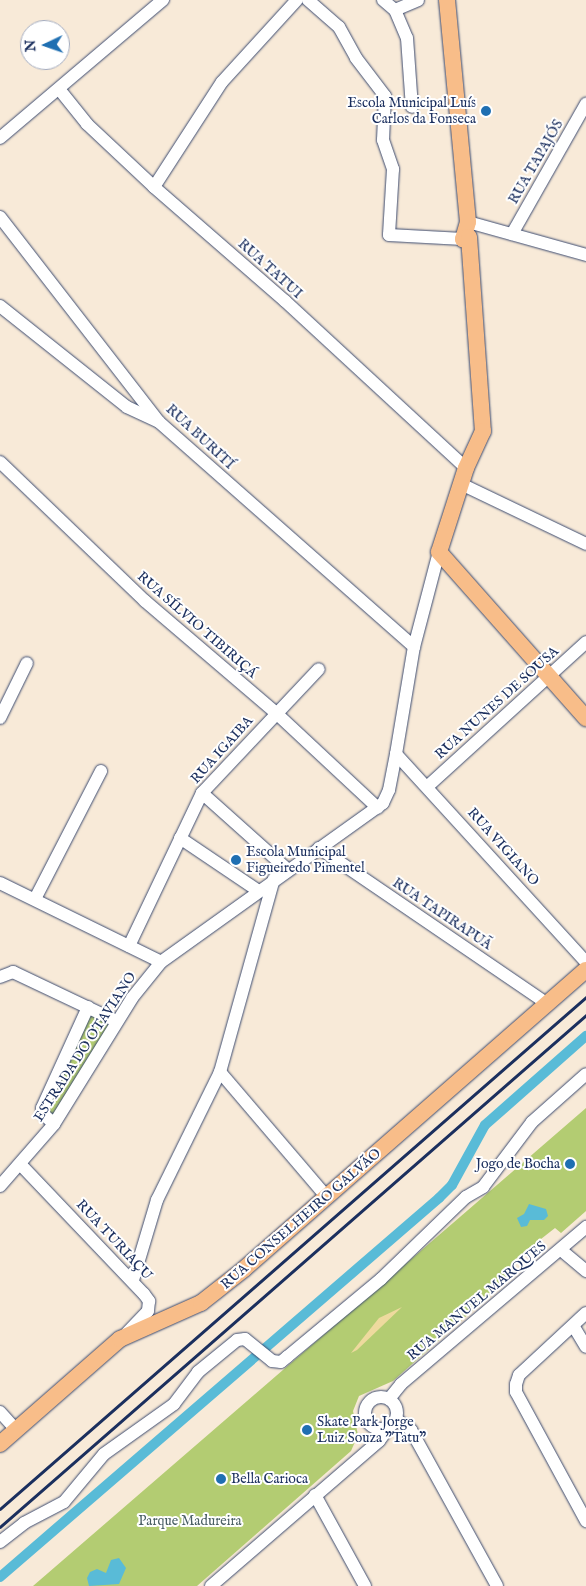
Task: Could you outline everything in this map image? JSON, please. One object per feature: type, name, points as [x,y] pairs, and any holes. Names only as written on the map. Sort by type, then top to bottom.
[{"type":"main road","points":[[446,0],[468,222],[463,239]]},
{"type":"main road","points":[[463,239],[469,237],[483,430],[466,468],[439,552],[586,718]]},
{"type":"main road","name":"RUA CONSELHEIRO GALVÃO","points":[[0,1444],[120,1339],[200,1303],[244,1270],[326,1196],[586,970]]},
{"type":"street","points":[[0,138],[162,0]]},
{"type":"street","points":[[154,187],[222,82],[297,0]]},
{"type":"street","points":[[308,0],[339,27],[356,58],[385,96],[383,140],[393,169],[390,235],[463,239]]},
{"type":"street","points":[[383,0],[395,10],[407,38],[412,107]]},
{"type":"street","points":[[395,10],[418,0]]},
{"type":"street","name":"RUA TATUI","points":[[59,89],[88,124],[154,187],[285,301],[466,468]]},
{"type":"street","name":"RUA TAPAJÓS","points":[[512,234],[586,104]]},
{"type":"street","name":"RUA BURITÍ","points":[[0,217],[159,422],[414,647]]},
{"type":"street","points":[[468,222],[586,255]]},
{"type":"street","points":[[0,306],[128,407],[159,422]]},
{"type":"street","name":"RUA SÍLVIO TIBIRIÇÁ","points":[[0,462],[145,601],[276,713],[378,808]]},
{"type":"street","points":[[461,484],[586,544]]},
{"type":"street","points":[[378,808],[389,790],[414,647],[439,552]]},
{"type":"street","name":"RUA NUNES DE SOUSA","points":[[428,786],[586,642]]},
{"type":"street","points":[[0,718],[27,663]]},
{"type":"street","name":"RUA IGAIBA","points":[[129,946],[202,793],[319,669]]},
{"type":"street","name":"RUA VIGIANO","points":[[396,754],[428,786],[586,962]]},
{"type":"street","points":[[35,899],[101,771]]},
{"type":"street","points":[[202,793],[287,869]]},
{"type":"street","name":"ESTRADA DO OTAVIANO","points":[[0,1186],[21,1165],[54,1124],[116,1021],[161,962],[257,890],[378,808]]},
{"type":"street","points":[[180,838],[257,890]]},
{"type":"street","name":"RUA TAPIRAPUÃ","points":[[319,848],[548,1004]]},
{"type":"street","points":[[133,1280],[157,1200],[220,1072],[274,878]]},
{"type":"street","points":[[0,883],[161,962]]},
{"type":"street","points":[[0,977],[13,972],[116,1021]]},
{"type":"street","points":[[54,1124],[42,1113],[42,1108],[88,1007]]},
{"type":"street","points":[[220,1072],[326,1196]]},
{"type":"street","points":[[0,1542],[24,1523],[64,1502],[104,1454],[174,1404],[198,1372],[237,1340],[245,1339],[272,1361],[281,1362],[381,1278],[466,1197],[483,1187],[532,1122],[586,1074]]},
{"type":"street","name":"RUA TURIAÇU","points":[[21,1165],[133,1280],[150,1305],[145,1316],[120,1339]]},
{"type":"street","name":"RUA MANUEL MARQUES","points":[[388,1399],[401,1384],[586,1227]]},
{"type":"street","points":[[560,1250],[586,1271]]},
{"type":"street","points":[[586,1313],[519,1375],[516,1384],[516,1392],[586,1521]]},
{"type":"street","points":[[574,1326],[586,1347]]},
{"type":"street","points":[[211,1586],[363,1452],[379,1441],[392,1423],[395,1405],[388,1399],[378,1397],[366,1406],[365,1416],[370,1425],[379,1429],[392,1423],[411,1430],[497,1586]]},
{"type":"street","points":[[0,1412],[16,1430]]},
{"type":"street","points":[[363,1452],[370,1425]]},
{"type":"street","points":[[315,1495],[365,1586]]},
{"type":"green space","points":[[88,1013],[112,1026],[52,1117],[43,1111]]},
{"type":"green space","name":"Parque Madureira","points":[[586,1108],[586,1211],[561,1233],[555,1228],[541,1239],[512,1265],[517,1271],[393,1381],[359,1396],[353,1411],[358,1435],[351,1451],[197,1586],[33,1586]]},
{"type":"sand","points":[[402,1307],[357,1350],[351,1353],[379,1318]]},
{"type":"water","points":[[529,1204],[546,1209],[548,1216],[544,1220],[530,1220],[527,1226],[521,1227],[517,1218],[524,1214]]},
{"type":"water","points":[[119,1558],[126,1568],[119,1584],[89,1586],[87,1578],[90,1572],[97,1569],[106,1573],[111,1560]]},
{"type":"waterway","points":[[0,1577],[439,1198],[452,1185],[485,1125],[586,1036]]},
{"type":"railway","points":[[0,1509],[586,997]]},
{"type":"railway","points":[[0,1527],[586,1015]]},
{"type":"place","name":"Escola Municipal Luís Carlos da Fonseca","points":[[486,111]]},
{"type":"place","name":"Escola Municipal Figueiredo Pimentel","points":[[236,860]]},
{"type":"place","name":"Jogo de Bocha","points":[[570,1164]]},
{"type":"place","name":"Skate Park Jorge Luiz Souza \"Tatu\"","points":[[307,1430]]},
{"type":"place","name":"Bella Carioca","points":[[221,1479]]}]
